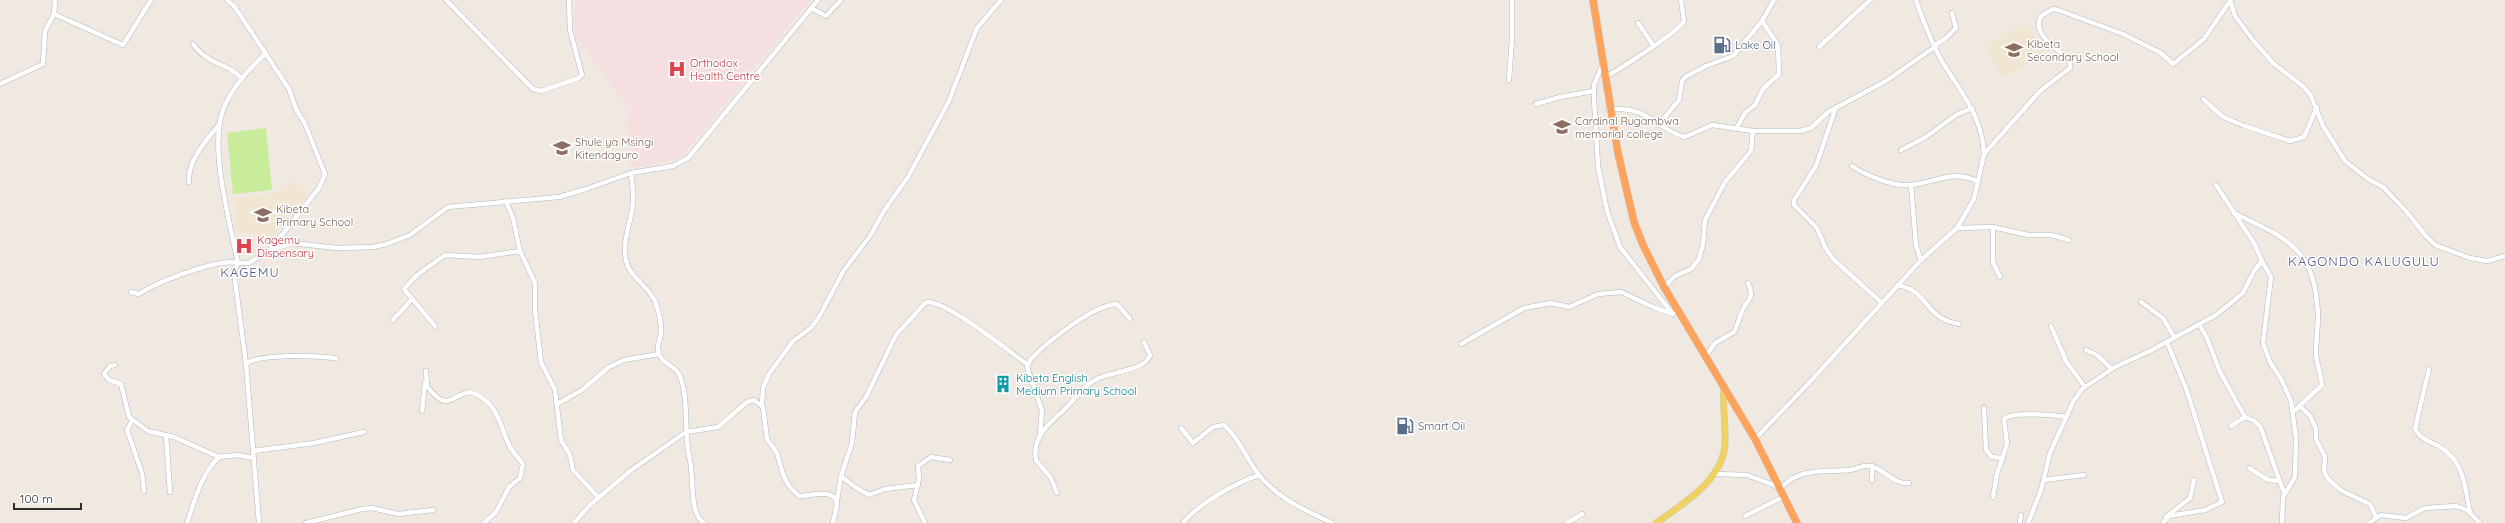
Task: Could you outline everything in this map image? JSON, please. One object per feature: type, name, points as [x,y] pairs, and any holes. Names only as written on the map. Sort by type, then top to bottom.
[{"type":"highway","points":[[1594,0],[1609,110],[1634,222],[1643,245],[1664,287],[1724,384],[1755,439],[1781,488],[1797,523]]},
{"type":"main road","points":[[1656,523],[1716,474],[1724,454],[1724,384]]},
{"type":"street","points":[[0,84],[43,64],[45,31],[54,14],[55,0]]},
{"type":"street","points":[[229,0],[289,89],[296,109],[305,124],[325,174],[319,188],[270,250]]},
{"type":"street","points":[[446,0],[496,49],[531,87],[541,91],[579,78],[582,75],[570,30],[569,0]]},
{"type":"street","points":[[131,292],[139,294],[160,282],[224,262],[249,263],[270,250],[292,243],[337,248],[373,247],[410,235],[448,207],[565,195],[631,173],[673,166],[688,158],[818,0]]},
{"type":"street","points":[[811,8],[823,15],[828,15],[841,0]]},
{"type":"street","points":[[837,501],[828,494],[801,497],[793,492],[783,474],[777,453],[767,439],[762,404],[763,388],[769,374],[793,340],[811,328],[819,317],[844,270],[870,236],[882,214],[917,163],[949,101],[977,28],[1001,0]]},
{"type":"street","points":[[1509,80],[1512,39],[1512,0]]},
{"type":"street","points":[[1605,77],[1631,62],[1652,45],[1682,25],[1684,11],[1681,0]]},
{"type":"street","points":[[1660,123],[1679,100],[1682,81],[1685,77],[1706,66],[1734,56],[1762,21],[1774,0]]},
{"type":"street","points":[[1818,47],[1870,0]]},
{"type":"street","points":[[1755,439],[1813,379],[1881,302],[1921,260],[1957,228],[1974,199],[1984,154],[1982,132],[1972,108],[1943,62],[1916,0]]},
{"type":"street","points":[[2230,0],[2235,16],[2252,39],[2279,69],[2307,90],[2317,106],[2323,126],[2345,160],[2368,179],[2383,187],[2435,245],[2470,258],[2487,261],[2505,256]]},
{"type":"street","points":[[1984,154],[2040,91],[2071,66],[2070,60],[2049,43],[2040,31],[2039,20],[2046,12],[2058,10],[2123,34],[2161,53],[2173,64],[2204,38],[2230,0]]},
{"type":"street","points":[[54,14],[123,45],[149,1]]},
{"type":"street","points":[[1609,110],[1626,108],[1660,123],[1677,135],[1685,138],[1712,125],[1753,132],[1811,128],[1836,107],[1886,81],[1945,39],[1956,28],[1952,13]]},
{"type":"street","points":[[1736,129],[1745,113],[1755,105],[1763,89],[1779,74],[1778,45],[1762,21]]},
{"type":"street","points":[[1638,23],[1652,45]]},
{"type":"street","points":[[193,44],[204,57],[234,70],[242,79]]},
{"type":"street","points":[[189,182],[189,174],[201,147],[220,123],[229,98],[242,79],[265,54]]},
{"type":"street","points":[[1603,63],[1597,75],[1594,91],[1598,166],[1613,232],[1630,263],[1672,313]]},
{"type":"street","points":[[1536,104],[1560,97],[1594,91]]},
{"type":"street","points":[[2203,99],[2228,120],[2290,141],[2304,137],[2317,106]]},
{"type":"street","points":[[1836,107],[1816,166],[1794,200],[1794,205],[1817,228],[1824,247],[1833,259],[1881,302]]},
{"type":"street","points":[[1901,150],[1926,137],[1956,115],[1972,108]]},
{"type":"street","points":[[220,123],[220,163],[238,263],[234,273],[246,364],[259,523]]},
{"type":"street","points":[[1664,287],[1675,276],[1691,269],[1699,259],[1704,244],[1705,220],[1725,182],[1751,151],[1753,132]]},
{"type":"street","points":[[1852,166],[1871,177],[1911,185],[1950,175],[1977,180]]},
{"type":"street","points":[[631,173],[634,197],[625,238],[626,261],[632,272],[650,290],[656,305],[661,331],[658,348],[659,354],[667,365],[679,373],[684,389],[686,432],[694,488],[695,512],[697,517],[704,523]]},
{"type":"street","points":[[1911,185],[1916,245],[1921,260]]},
{"type":"street","points":[[2216,185],[2254,243],[2271,278],[2264,343],[2270,362],[2286,390],[2293,412],[2296,477],[2294,482],[2284,493]]},
{"type":"street","points":[[506,201],[513,218],[520,251],[535,283],[535,310],[541,362],[553,385],[557,404],[561,440],[570,455],[573,470],[598,497]]},
{"type":"street","points":[[2233,212],[2274,232],[2289,244],[2310,269],[2314,277],[2318,317],[2316,356],[2322,385],[2293,412]]},
{"type":"street","points":[[1957,228],[1993,227],[2028,235],[2051,235],[2069,240]]},
{"type":"street","points":[[1993,227],[1993,262],[2000,277]]},
{"type":"street","points":[[435,326],[412,299],[404,287],[444,255],[494,256],[520,251]]},
{"type":"street","points":[[2028,523],[2043,480],[2050,453],[2073,402],[2085,387],[2112,370],[2199,324],[2244,293],[2254,271],[2262,261]]},
{"type":"street","points":[[1706,356],[1715,343],[1734,332],[1742,311],[1752,299],[1752,290],[1748,283]]},
{"type":"street","points":[[1898,285],[1915,290],[1936,316],[1959,324]]},
{"type":"street","points":[[1461,344],[1524,308],[1551,303],[1569,306],[1598,294],[1622,292],[1680,315]]},
{"type":"street","points":[[393,320],[412,299]]},
{"type":"street","points":[[833,523],[841,476],[852,443],[856,425],[855,413],[866,397],[896,336],[928,301],[977,326],[1028,364],[1042,414],[1036,460],[1051,478],[1057,493]]},
{"type":"street","points":[[2141,302],[2163,318],[2174,337]]},
{"type":"street","points":[[1028,364],[1036,354],[1060,335],[1086,317],[1105,307],[1117,304],[1130,319]]},
{"type":"street","points":[[2199,324],[2220,372],[2245,417],[2253,420],[2264,432],[2266,448],[2278,472],[2279,481],[2284,493],[2282,523]]},
{"type":"street","points":[[2051,326],[2064,358],[2085,387]]},
{"type":"street","points":[[1040,435],[1050,421],[1083,389],[1105,375],[1135,368],[1148,360],[1150,355],[1144,342]]},
{"type":"street","points":[[2164,521],[2171,516],[2205,510],[2222,502],[2187,391],[2167,342]]},
{"type":"street","points":[[2086,350],[2097,355],[2112,370]]},
{"type":"street","points":[[557,404],[582,390],[609,367],[624,360],[659,354]]},
{"type":"street","points":[[246,364],[251,360],[265,357],[314,356],[336,358]]},
{"type":"street","points":[[115,365],[110,366],[104,374],[123,388],[125,407],[132,421],[148,432],[166,435],[219,457],[238,455],[254,458]]},
{"type":"street","points":[[2429,369],[2415,429],[2423,439],[2444,450],[2460,467],[2470,513]]},
{"type":"street","points":[[422,411],[426,371]]},
{"type":"street","points":[[426,382],[432,392],[445,401],[451,401],[470,392],[491,404],[501,421],[510,448],[523,465],[520,478],[509,487],[496,512],[484,523]]},
{"type":"street","points":[[574,523],[598,497],[630,471],[686,432],[718,427],[750,400],[755,400],[762,404]]},
{"type":"street","points":[[2300,406],[2310,416],[2316,429],[2316,439],[2326,457],[2324,471],[2328,479],[2342,491],[2370,504],[2376,517]]},
{"type":"street","points":[[1984,408],[1986,450],[1992,457],[2003,458]]},
{"type":"street","points":[[1993,496],[1994,484],[2007,444],[2004,423],[2007,417],[2052,414],[2067,417]]},
{"type":"street","points":[[2230,426],[2245,417]]},
{"type":"street","points":[[132,421],[127,430],[142,473],[144,491]]},
{"type":"street","points":[[1181,428],[1193,443],[1213,427],[1224,425],[1260,475],[1283,499],[1332,523]]},
{"type":"street","points":[[253,451],[314,443],[364,432]]},
{"type":"street","points":[[166,435],[170,492]]},
{"type":"street","points":[[187,523],[204,476],[211,464],[219,457]]},
{"type":"street","points":[[925,523],[914,500],[918,485],[918,466],[931,457],[950,460]]},
{"type":"street","points":[[1031,462],[1036,460]]},
{"type":"street","points":[[1716,474],[1747,475],[1781,488],[1786,482],[1806,473],[1853,470],[1864,465],[1872,466],[1884,471],[1900,483],[1909,483]]},
{"type":"street","points":[[1872,466],[1874,473],[1872,480]]},
{"type":"street","points":[[2249,468],[2268,480],[2279,481]]},
{"type":"street","points":[[1183,523],[1191,514],[1224,490],[1260,475]]},
{"type":"street","points":[[2043,480],[2084,475]]},
{"type":"street","points":[[841,476],[869,494],[885,489],[898,489],[918,485]]},
{"type":"street","points":[[2164,521],[2168,513],[2182,506],[2190,498],[2194,480]]},
{"type":"street","points":[[1745,516],[1785,496]]},
{"type":"street","points":[[2369,523],[2376,517],[2387,515],[2406,521],[2425,508],[2456,506],[2470,513],[2480,523]]},
{"type":"street","points":[[306,523],[362,509],[372,508],[398,514],[433,510]]},
{"type":"street","points":[[1567,523],[1582,514]]},
{"type":"street","points":[[2020,523],[2021,515]]},
{"type":"street","points":[[1665,516],[1668,523]]},
{"type":"shaded area","name":"Orthodox Health Centre","points":[[575,0],[810,0],[679,159],[631,168],[625,103],[574,34]]},
{"type":"shaded area","name":"Kibeta Secondary School","points":[[2027,23],[2044,55],[2002,77],[1985,45]]},
{"type":"shaded area","name":"Kibeta Primary School","points":[[295,180],[307,195],[272,237],[237,232],[234,199],[277,192]]},
{"type":"green space","points":[[266,128],[272,190],[233,194],[227,133]]},
{"type":"place","name":"Lake Oil","points":[[1722,45]]},
{"type":"place","name":"Kibeta Secondary School","points":[[2014,50]]},
{"type":"place","name":"Orthodox Health Centre","points":[[677,69]]},
{"type":"place","name":"Cardinal Rugambwa memorial college","points":[[1562,127]]},
{"type":"place","name":"Shule ya Msingi Kitendaguro","points":[[562,148]]},
{"type":"place","name":"Kibeta Primary School","points":[[263,215]]},
{"type":"place","name":"Kagemu Dispensary","points":[[244,246]]},
{"type":"place","name":"Kibeta English Medium Primary School","points":[[1003,384]]},
{"type":"place","name":"Smart Oil","points":[[1405,426]]},
{"type":"district","name":"KAGONDO KALUGULU","points":[[2364,261]]},
{"type":"district","name":"KAGEMU","points":[[250,272]]}]
